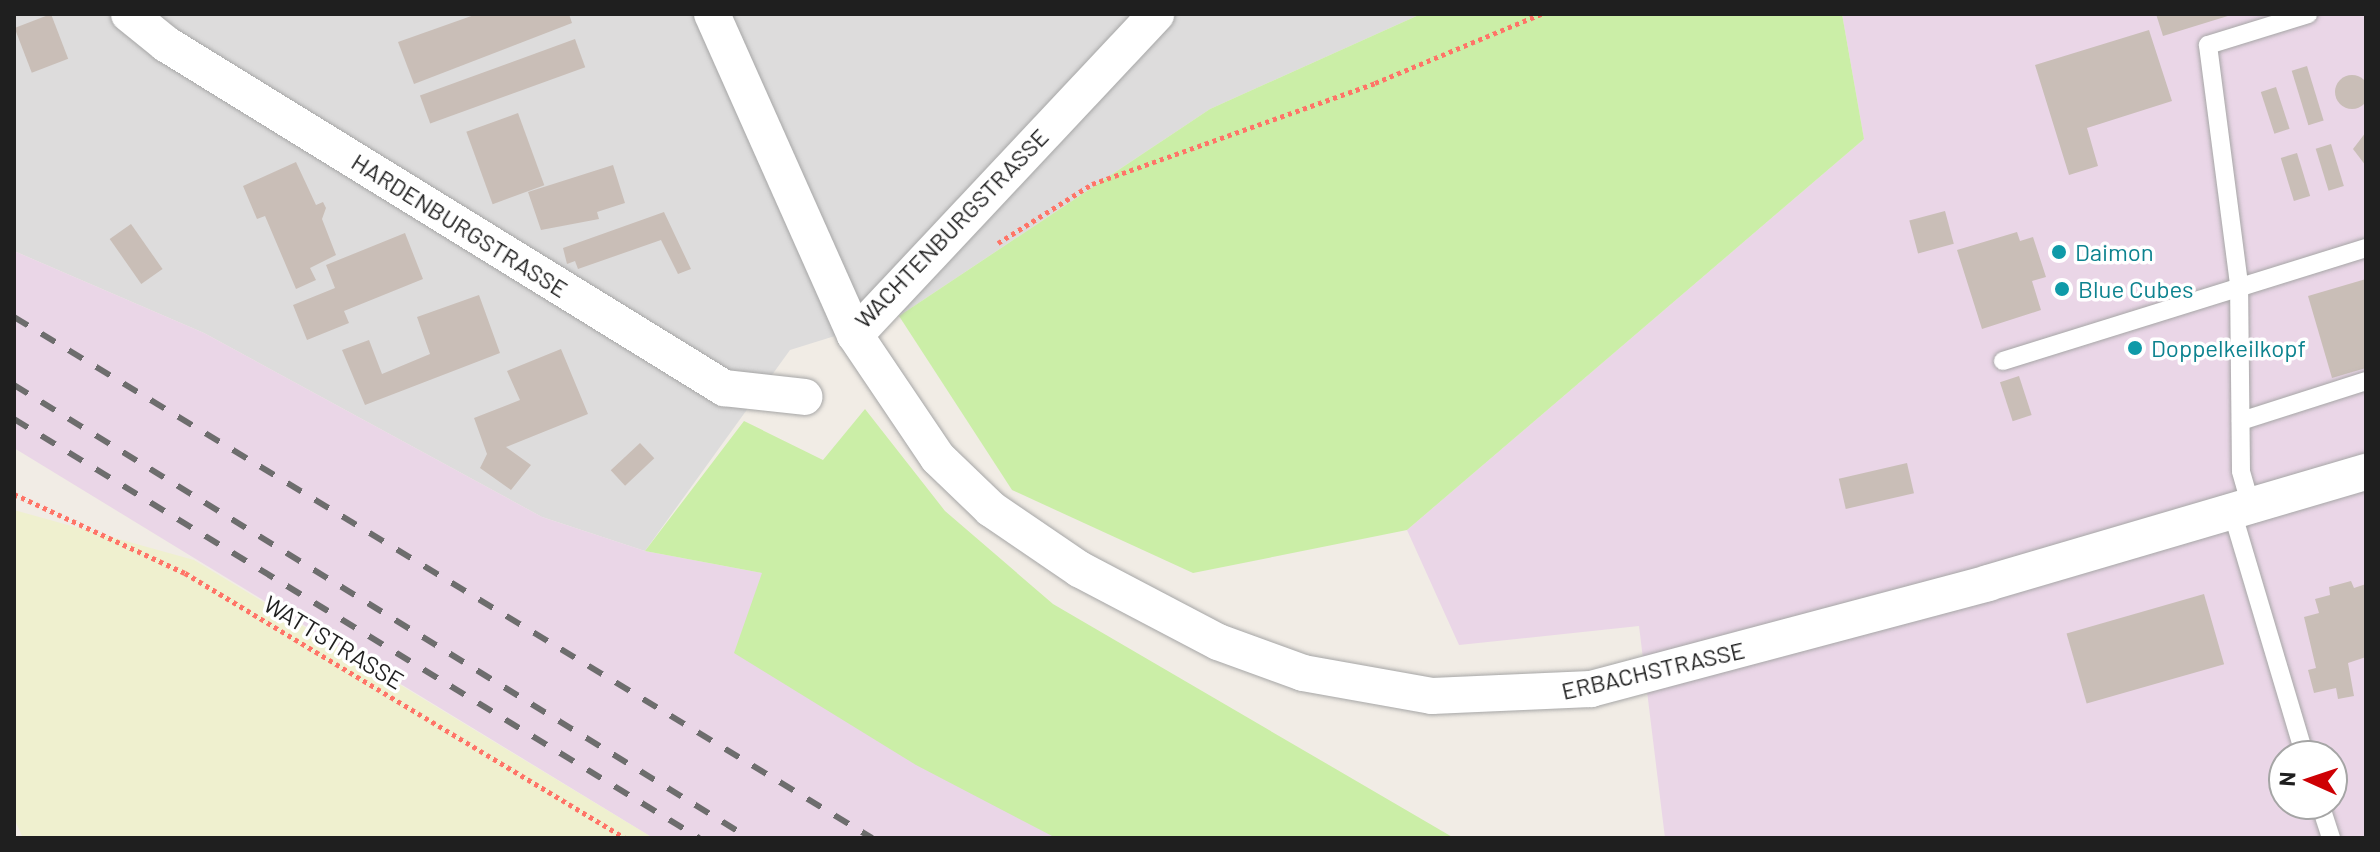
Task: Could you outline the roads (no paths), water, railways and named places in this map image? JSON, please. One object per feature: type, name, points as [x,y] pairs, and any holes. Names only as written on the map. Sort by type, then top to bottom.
[{"type":"street","name":"HARDENBURGSTRASSE","points":[[129,14],[166,44],[724,388],[805,397]]},
{"type":"street","name":"WACHTENBURGSTRASSE","points":[[712,14],[855,335],[1154,15]]},
{"type":"street","name":"ERBACHSTRASSE","points":[[855,335],[938,458],[991,509],[1044,547],[1141,604],[1258,658],[1347,683],[1432,696],[1558,694],[1633,679],[1988,583],[2241,505],[2366,472]]},
{"type":"lane","points":[[2301,740],[2241,505],[2239,284],[2208,45],[2308,14]]},
{"type":"lane","points":[[2003,361],[2239,284],[2366,248]]},
{"type":"lane","points":[[2241,421],[2366,381]]},
{"type":"railway","points":[[14,317],[872,838]]},
{"type":"railway","points":[[14,385],[749,838]]},
{"type":"railway","points":[[14,419],[699,838]]},
{"type":"place","name":"Daimon","points":[[2059,252]]},
{"type":"place","name":"Blue Cubes","points":[[2062,289]]},
{"type":"place","name":"Doppelkeilkopf","points":[[2135,348]]}]
